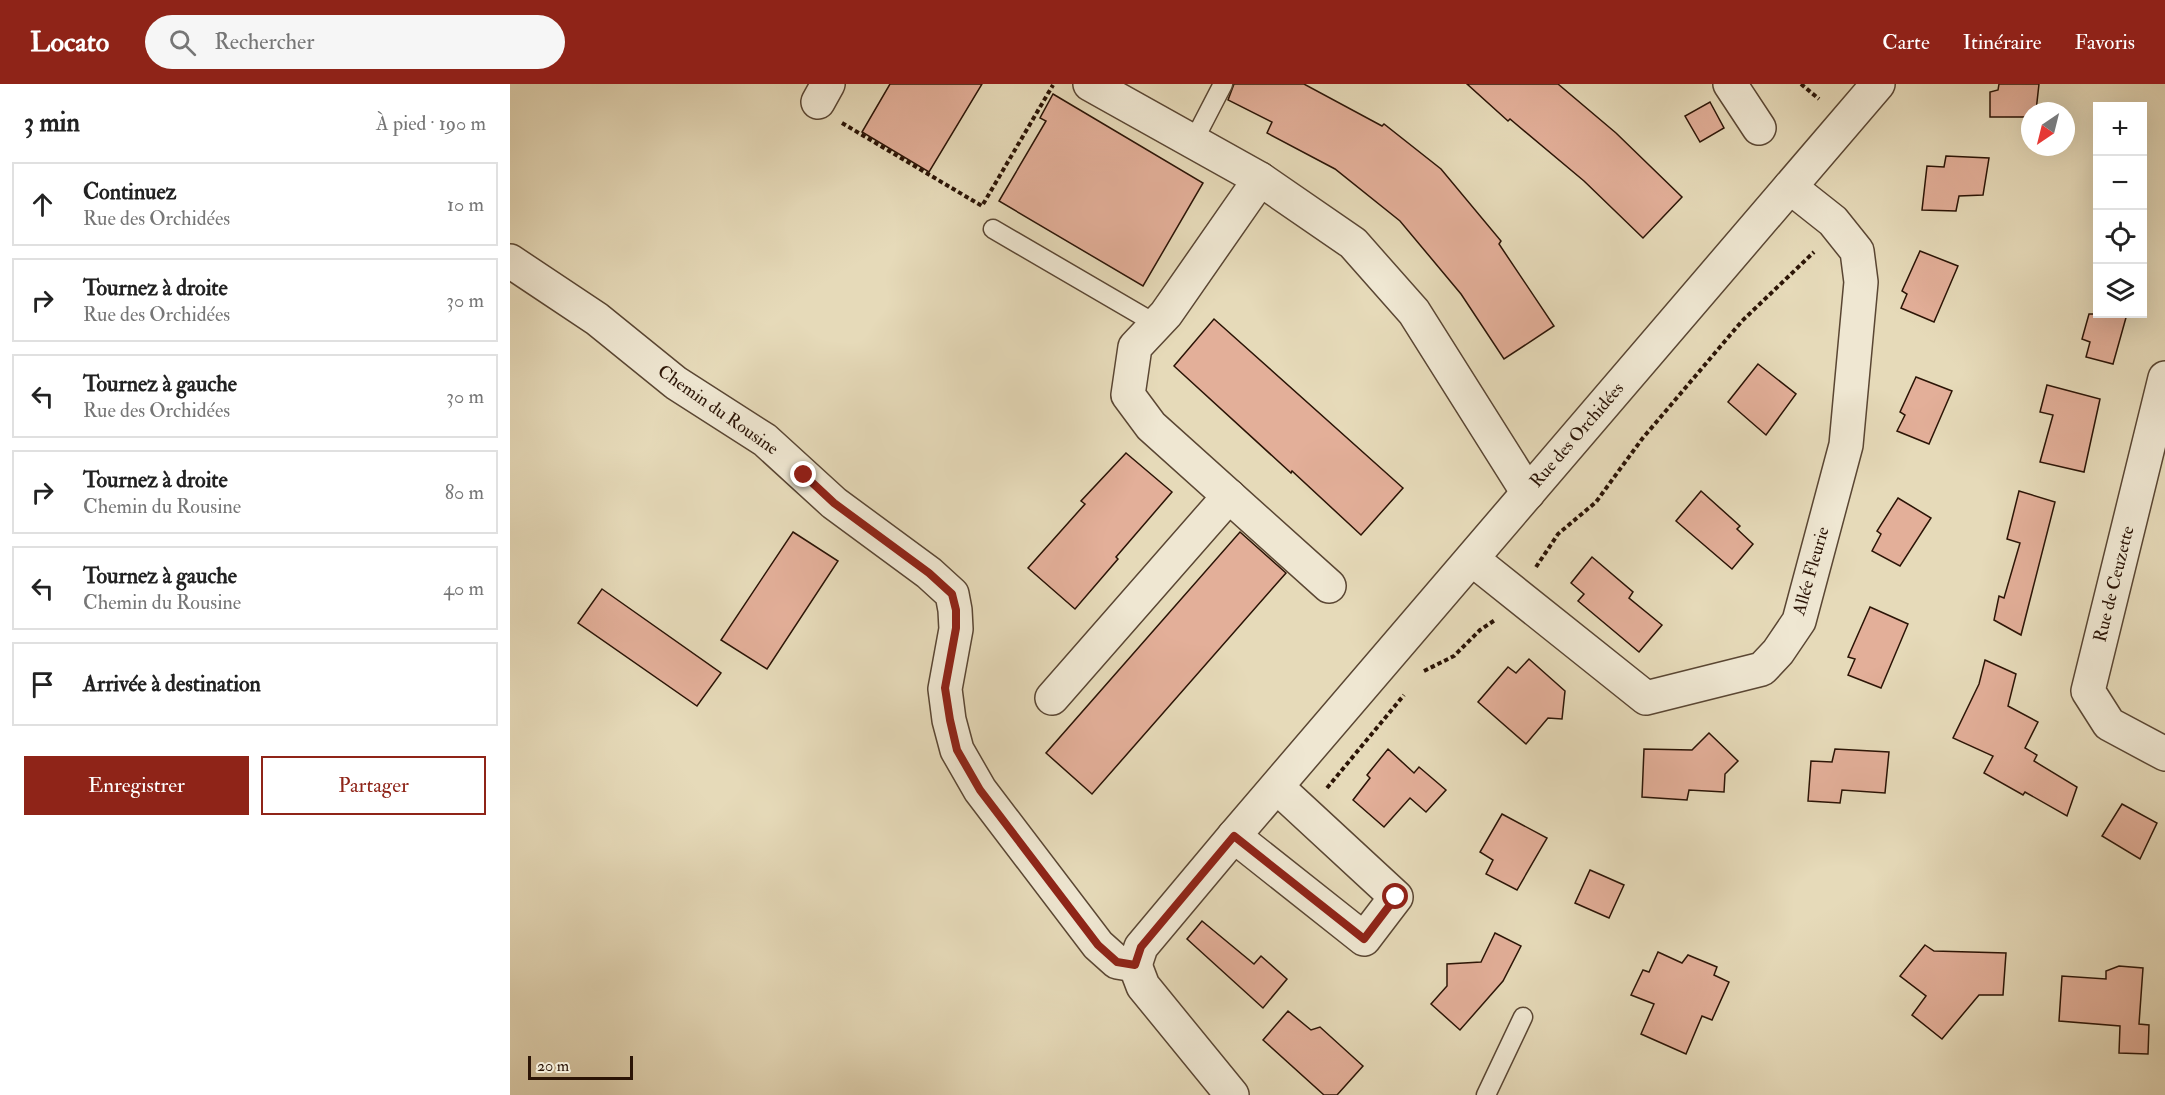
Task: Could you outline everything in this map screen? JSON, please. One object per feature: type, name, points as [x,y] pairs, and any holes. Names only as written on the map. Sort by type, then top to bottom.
[{"type":"street","points":[[1090,84],[1260,179],[1353,243],[1413,312],[1528,493]]},
{"type":"street","points":[[1730,84],[1759,128]]},
{"type":"street","name":"Rue des Orchidées","points":[[1135,965],[1141,947],[1234,836],[1878,84]]},
{"type":"street","points":[[1260,179],[1166,314],[1135,347],[1128,395],[1151,426],[1329,586]]},
{"type":"street","name":"Allée Fleurie","points":[[1472,559],[1646,698],[1762,669],[1778,652],[1799,621],[1846,445],[1861,282],[1857,251],[1833,221],[1790,187]]},
{"type":"street","name":"Chemin du Rousine","points":[[510,261],[597,319],[676,383],[765,440],[834,503],[929,573],[952,594],[956,610],[956,628],[945,688],[957,750],[980,790],[1098,945],[1117,962],[1135,965]]},
{"type":"street","name":"Rue de Ceuzette","points":[[2165,378],[2088,692],[2109,724],[2165,754]]},
{"type":"street","points":[[1052,698],[1229,496]]},
{"type":"street","points":[[1234,836],[1364,939],[1396,897],[1277,787]]},
{"type":"street","points":[[1135,965],[1143,986],[1232,1095]]},
{"type":"lane","points":[[1192,142],[1223,84]]},
{"type":"lane","points":[[993,229],[1156,324]]},
{"type":"lane","points":[[1486,1095],[1523,1017]]},
{"type":"path","points":[[1801,84],[1819,100],[1826,92]]},
{"type":"path","points":[[823,93],[828,115],[982,206],[1053,86]]},
{"type":"path","points":[[1422,672],[1454,656],[1480,630],[1504,614],[1558,534],[1596,502],[1642,439],[1742,321],[1812,255],[1833,221]]},
{"type":"path","points":[[1306,814],[1410,688]]},
{"type":"building","points":[[890,84],[982,84],[929,172],[862,132]]},
{"type":"building","points":[[1234,84],[1304,84],[1382,126],[1384,124],[1441,169],[1501,241],[1499,244],[1554,326],[1504,359],[1461,294],[1400,221],[1335,169],[1267,133],[1272,122],[1228,100]]},
{"type":"building","points":[[1467,84],[1558,84],[1616,133],[1682,197],[1643,238],[1584,181],[1510,119],[1508,121]]},
{"type":"building","points":[[1999,84],[2039,84],[2037,102],[2021,102],[2021,117],[1990,117],[1990,92],[1998,90]]},
{"type":"building","points":[[1053,94],[1203,183],[1143,286],[999,201],[1046,121],[1040,118]]},
{"type":"building","points":[[1710,102],[1724,128],[1700,142],[1685,116]]},
{"type":"building","points":[[1946,156],[1989,158],[1983,195],[1959,196],[1956,211],[1922,210],[1927,166],[1944,167]]},
{"type":"building","points":[[1920,251],[1958,266],[1934,322],[1901,308],[1907,294],[1902,291]]},
{"type":"building","points":[[2089,314],[2093,314],[2093,318],[2126,318],[2113,364],[2086,357],[2090,342],[2082,339]]},
{"type":"building","points":[[1214,319],[1403,488],[1361,535],[1174,366]]},
{"type":"building","points":[[1758,364],[1796,394],[1766,435],[1728,402]]},
{"type":"building","points":[[1916,377],[1952,391],[1929,444],[1897,431],[1905,415],[1900,412]]},
{"type":"building","points":[[2047,385],[2100,399],[2084,472],[2040,462],[2053,415],[2040,412]]},
{"type":"building","points":[[1126,453],[1172,492],[1075,609],[1028,568],[1085,504],[1081,501]]},
{"type":"building","points":[[1701,491],[1740,526],[1737,529],[1753,544],[1732,569],[1676,521]]},
{"type":"building","points":[[2019,491],[2055,502],[2021,635],[1994,620],[1999,596],[2004,598],[2020,543],[2007,539]]},
{"type":"building","points":[[1898,498],[1931,518],[1900,566],[1872,551],[1881,534],[1877,531]]},
{"type":"building","points":[[793,532],[838,561],[767,669],[721,640]]},
{"type":"building","points":[[1240,532],[1286,573],[1092,794],[1046,753]]},
{"type":"building","points":[[1592,557],[1633,592],[1629,598],[1662,625],[1639,652],[1578,601],[1584,594],[1571,583]]},
{"type":"building","points":[[602,589],[721,673],[697,706],[578,623]]},
{"type":"building","points":[[1870,607],[1908,624],[1881,688],[1848,675],[1855,659],[1848,657]]},
{"type":"building","points":[[1529,659],[1565,691],[1562,719],[1548,718],[1526,744],[1478,702],[1508,667],[1516,673]]},
{"type":"building","points":[[1985,660],[2016,674],[2008,706],[2038,722],[2025,748],[2037,755],[2034,761],[2077,787],[2067,816],[2025,792],[2023,795],[1984,773],[1993,756],[1953,738],[1979,684]]},
{"type":"building","points":[[1709,733],[1738,761],[1725,774],[1724,792],[1689,790],[1687,800],[1642,797],[1644,749],[1692,750]]},
{"type":"building","points":[[1388,749],[1414,773],[1419,767],[1446,790],[1426,812],[1410,798],[1384,827],[1353,800],[1370,778],[1367,775]]},
{"type":"building","points":[[1835,749],[1889,752],[1885,793],[1842,790],[1840,803],[1808,801],[1811,761],[1832,762]]},
{"type":"building","points":[[2122,804],[2157,823],[2140,859],[2102,836]]},
{"type":"building","points":[[1502,814],[1547,838],[1517,890],[1486,874],[1493,860],[1480,852]]},
{"type":"building","points":[[1590,870],[1624,885],[1609,918],[1575,903]]},
{"type":"building","points":[[1202,921],[1254,964],[1261,956],[1287,979],[1263,1008],[1187,939]]},
{"type":"building","points":[[1495,933],[1521,946],[1503,981],[1460,1030],[1431,1004],[1447,986],[1447,964],[1481,962]]},
{"type":"building","points":[[1925,945],[1934,951],[2006,953],[2003,995],[1979,995],[1942,1039],[1912,1015],[1926,996],[1900,976]]},
{"type":"building","points":[[1658,952],[1682,963],[1688,955],[1717,967],[1714,975],[1729,982],[1712,1020],[1702,1016],[1686,1054],[1641,1034],[1654,1004],[1631,995],[1643,970],[1649,972]]},
{"type":"building","points":[[2119,966],[2143,968],[2139,1024],[2149,1025],[2148,1054],[2119,1053],[2120,1026],[2059,1021],[2062,976],[2106,979],[2106,971]]},
{"type":"building","points":[[1288,1011],[1311,1030],[1320,1027],[1363,1066],[1337,1095],[1324,1095],[1263,1040]]},
{"type":"route","points":[[804,475],[834,503],[929,573],[952,594],[956,610],[956,628],[945,688],[957,750],[980,790],[1033,861],[1098,945],[1117,962],[1135,965],[1141,947],[1234,836],[1364,939],[1396,897]]}]
